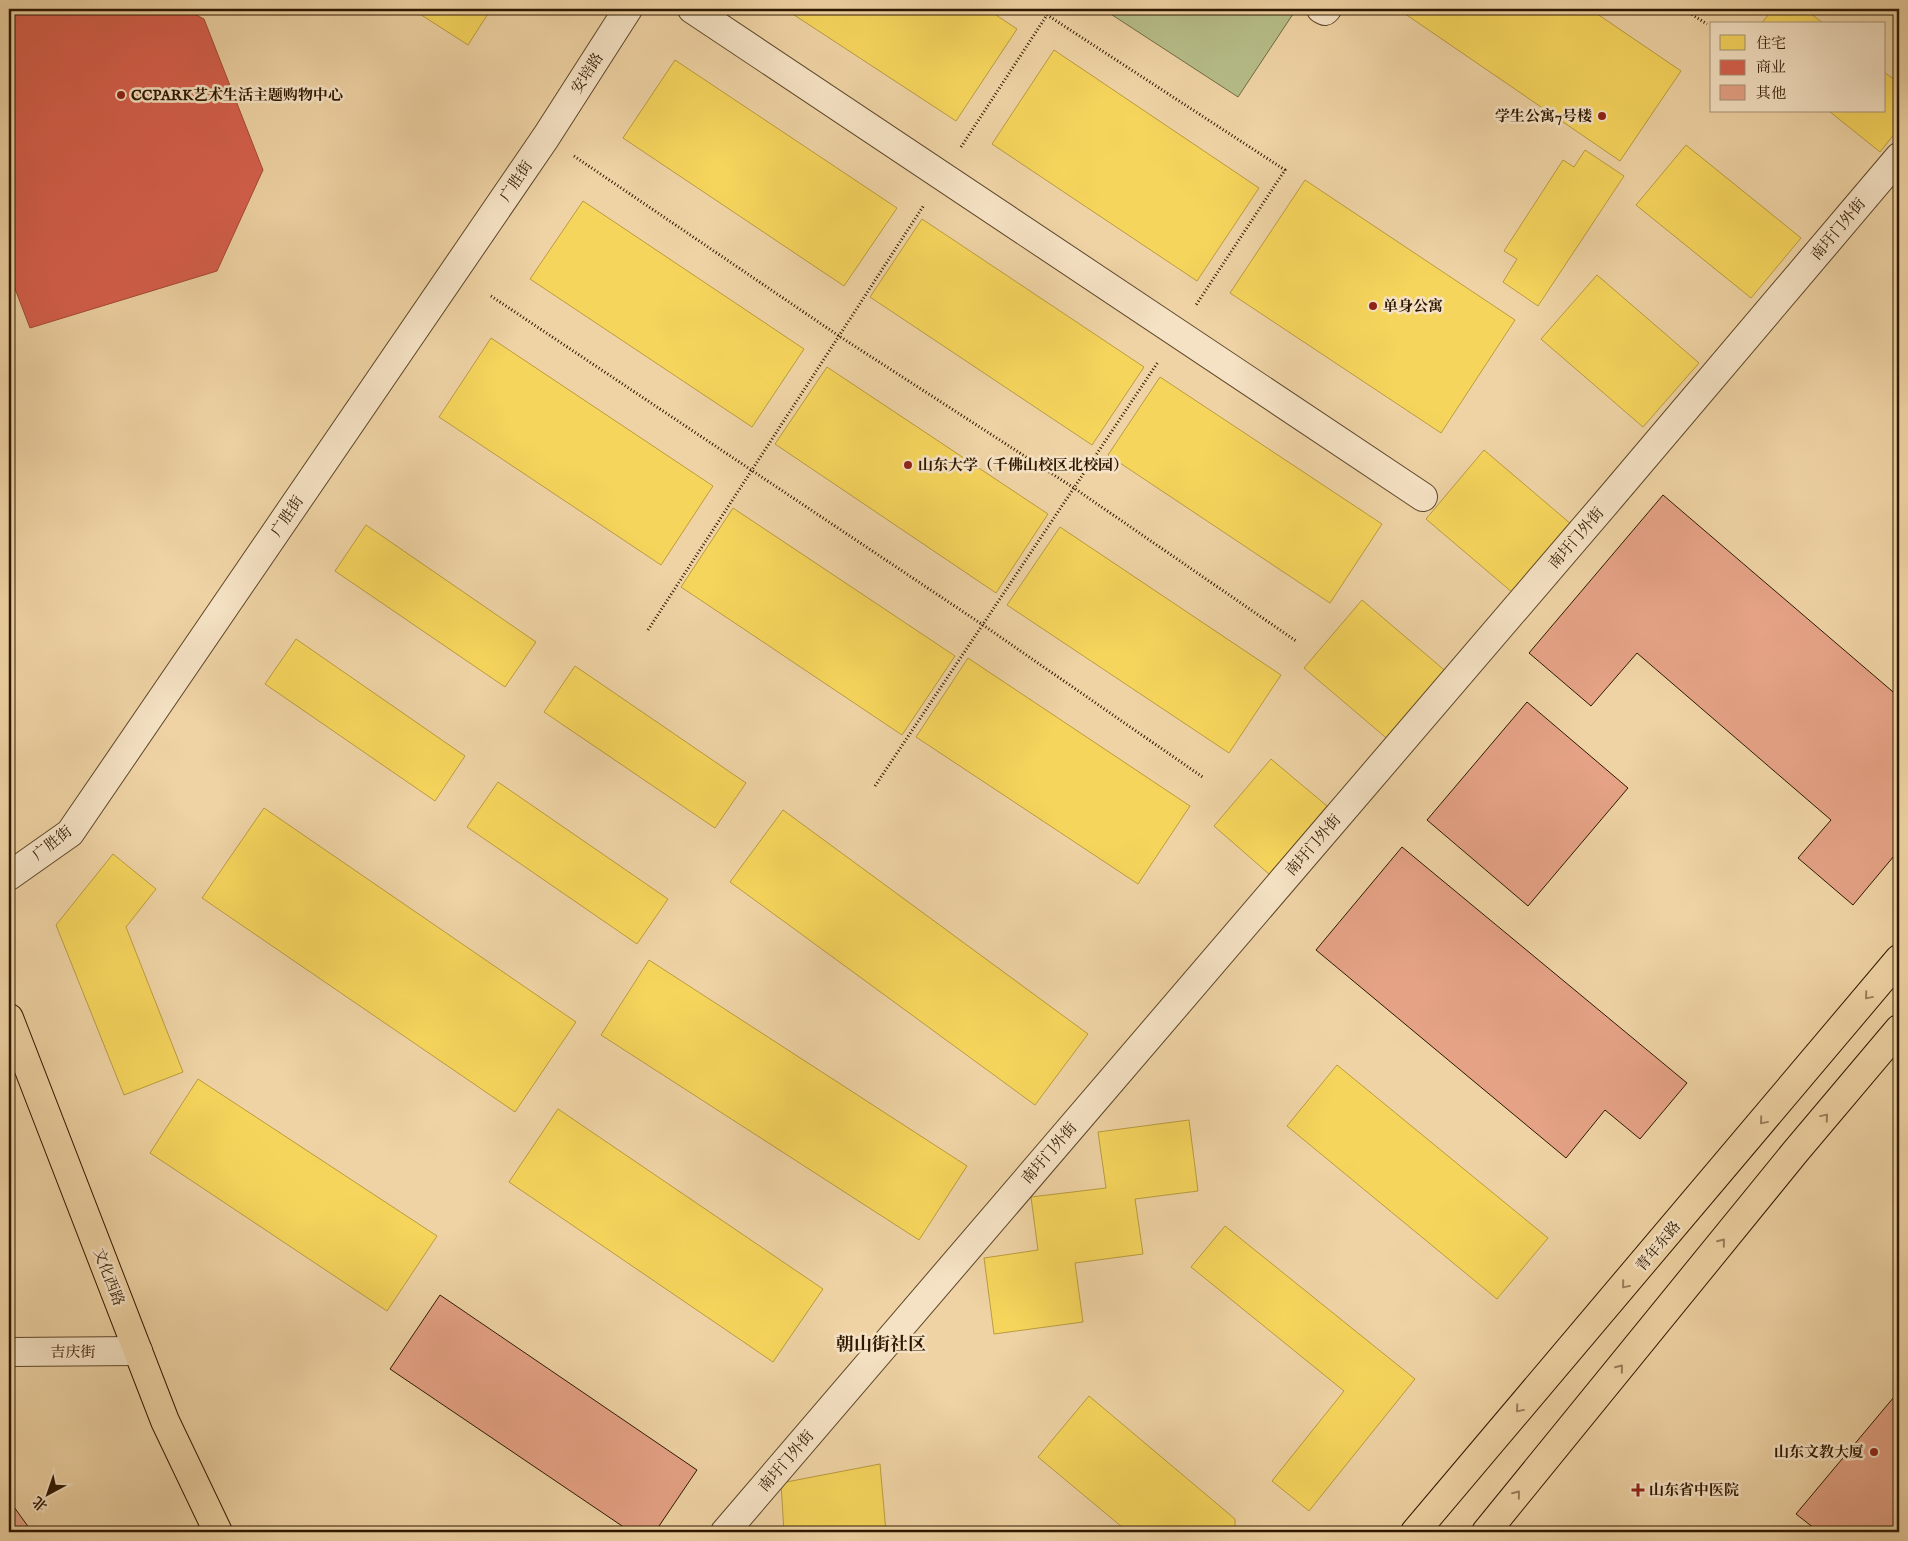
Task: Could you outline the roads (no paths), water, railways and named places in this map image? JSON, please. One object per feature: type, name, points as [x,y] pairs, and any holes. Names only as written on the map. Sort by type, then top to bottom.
[{"type":"main road","name":"青年东路","points":[[1415,1532],[1899,959]]},
{"type":"main road","name":"文化西路","points":[[9,1018],[165,1422],[218,1532]]},
{"type":"main road","points":[[1486,1532],[1796,1151],[1899,1029]]},
{"type":"street","name":"安培路","points":[[546,137],[628,9]]},
{"type":"street","points":[[692,9],[1423,497]]},
{"type":"street","points":[[1321,9],[1325,12],[1327,9]]},
{"type":"street","name":"广胜街","points":[[10,874],[70,833],[546,137]]},
{"type":"street","name":"南圩门外街","points":[[725,1532],[1611,497],[1899,157]]},
{"type":"street","name":"吉庆街","points":[[9,1352],[138,1351]]},
{"type":"place","name":"CCPARK艺术生活主题购物中心","points":[[121,95]]},
{"type":"place","name":"学生公寓7号楼","points":[[1602,116]]},
{"type":"place","name":"单身公寓","points":[[1373,306]]},
{"type":"place","name":"山东大学（千佛山校区北校园）","points":[[908,465]]},
{"type":"place","name":"山东文教大厦","points":[[1874,1452]]},
{"type":"place","name":"山东省中医院","points":[[1638,1490]]},
{"type":"district","name":"朝山街社区","points":[[881,1344]]}]
